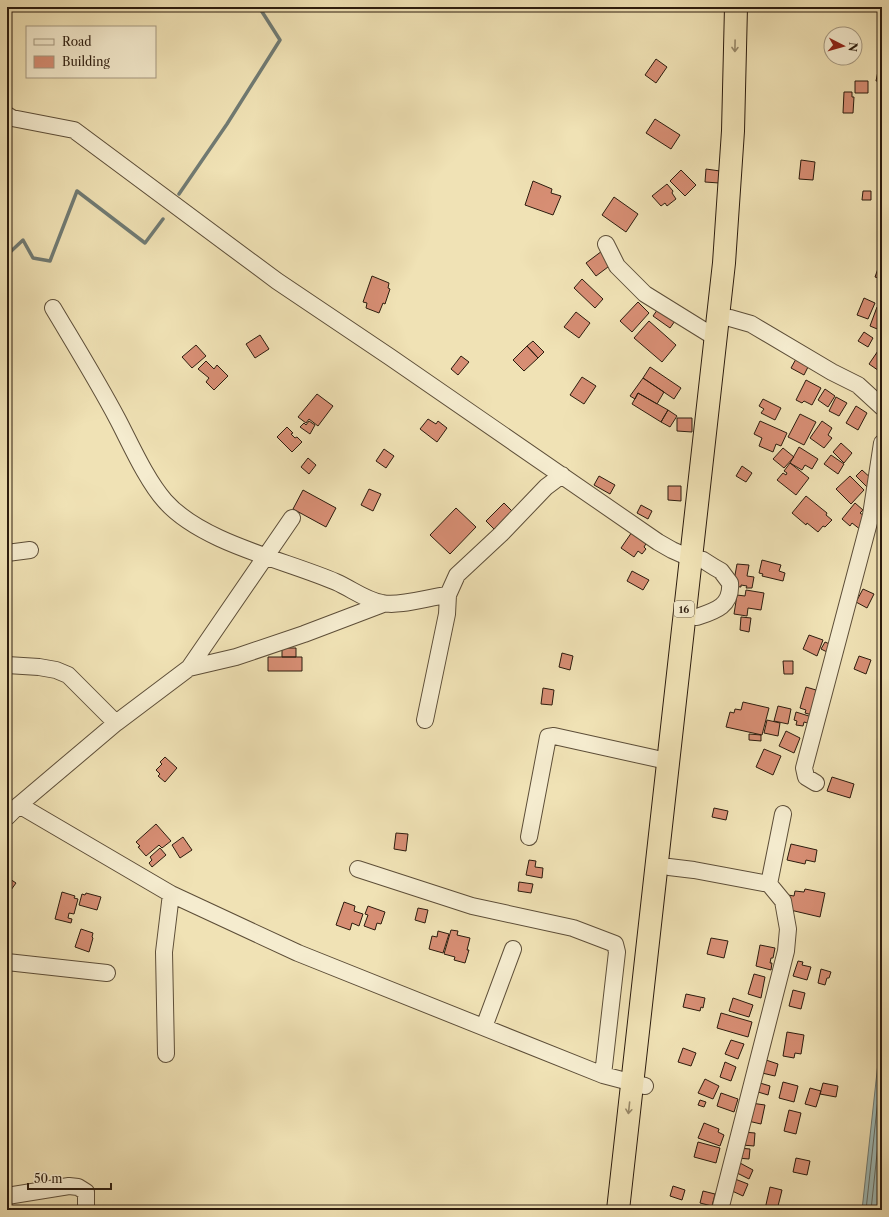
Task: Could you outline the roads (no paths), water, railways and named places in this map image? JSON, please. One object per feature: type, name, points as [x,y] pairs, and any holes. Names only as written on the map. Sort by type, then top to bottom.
[{"type":"highway","name":"16","points":[[618,1210],[638,1084],[669,867],[697,617],[697,559],[724,263],[733,131],[736,7]]},
{"type":"highway","name":"16","points":[[632,1210],[638,1084],[668,761],[730,318],[743,192],[750,7]]},
{"type":"street","points":[[7,115],[12,118],[74,130],[277,281],[658,542],[672,550],[697,559],[721,572],[730,583],[730,595],[723,606],[713,612],[697,617]]},
{"type":"street","points":[[606,244],[617,266],[645,294],[716,338]]},
{"type":"street","points":[[53,308],[112,409],[151,481],[165,501],[186,520],[211,534],[337,582],[363,597],[384,604]]},
{"type":"street","points":[[730,318],[751,324],[832,372],[858,385],[882,407]]},
{"type":"street","points":[[816,783],[806,776],[804,768],[871,515],[882,443]]},
{"type":"street","points":[[425,720],[447,614],[448,595],[457,575],[501,534],[546,487],[562,475]]},
{"type":"street","points":[[7,817],[19,805],[116,723],[189,668],[292,518]]},
{"type":"street","points":[[7,553],[30,550]]},
{"type":"street","points":[[189,668],[236,657],[304,634],[384,604],[404,603],[448,595]]},
{"type":"street","points":[[7,665],[39,667],[56,670],[68,675],[116,723]]},
{"type":"street","points":[[529,837],[548,736],[554,736],[668,761]]},
{"type":"street","points":[[19,805],[171,894],[298,952],[603,1075],[638,1084]]},
{"type":"street","points":[[769,884],[783,814]]},
{"type":"street","points":[[669,867],[694,870],[769,884],[783,901],[788,929],[786,951],[720,1210]]},
{"type":"street","points":[[358,869],[472,906],[573,928],[616,944],[617,952],[603,1075]]},
{"type":"street","points":[[166,1054],[164,952],[171,894]]},
{"type":"street","points":[[484,1027],[513,949]]},
{"type":"street","points":[[7,962],[107,973]]},
{"type":"street","points":[[7,1196],[69,1186],[78,1187],[86,1192],[86,1210]]},
{"type":"water","points":[[882,1026],[882,1210],[862,1210]]},
{"type":"waterway","points":[[179,194],[227,124],[280,40],[259,7]]},
{"type":"waterway","points":[[7,255],[23,240],[33,258],[50,261],[77,191],[145,243],[163,219]]}]
